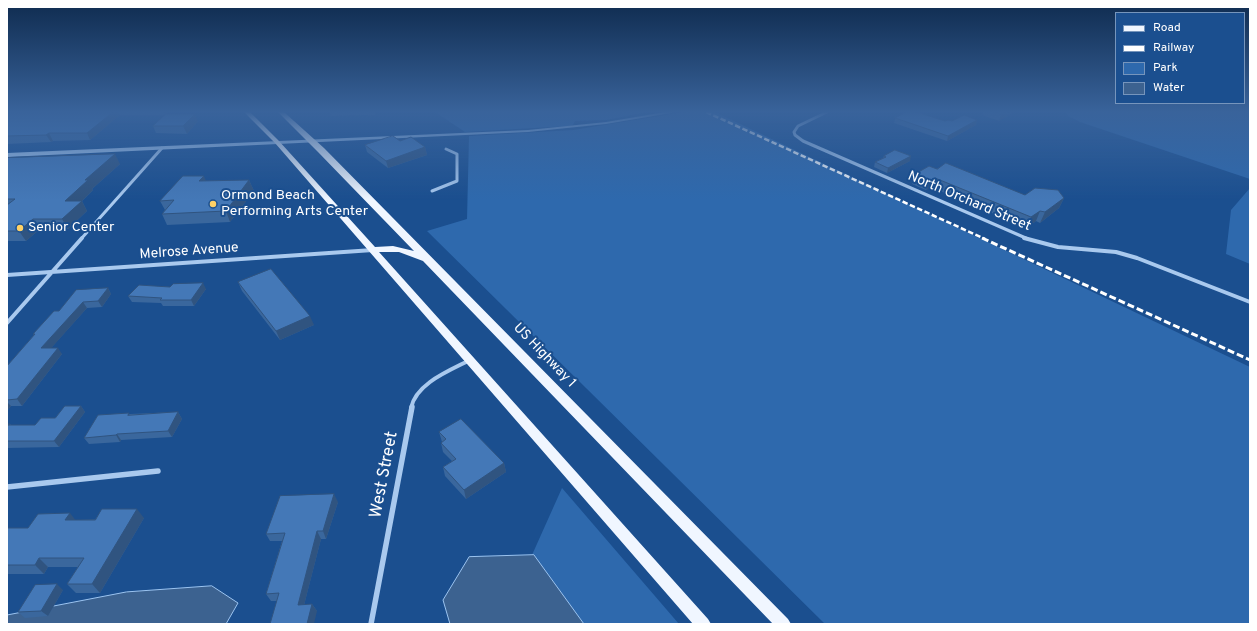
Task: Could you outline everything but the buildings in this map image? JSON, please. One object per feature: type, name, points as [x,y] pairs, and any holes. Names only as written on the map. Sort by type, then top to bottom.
[{"type":"main road","name":"US Highway 1","points":[[312,141],[783,624]]},
{"type":"main road","points":[[277,142],[703,624]]},
{"type":"main road","points":[[373,250],[391,248],[402,249],[429,260]]},
{"type":"street","points":[[7,155],[296,141]]},
{"type":"street","name":"North Orchard Street","points":[[804,141],[1020,237],[1058,247],[1123,254],[1154,263],[1250,302]]},
{"type":"street","points":[[7,323],[162,148]]},
{"type":"street","points":[[432,190],[457,181],[457,154],[446,149]]},
{"type":"street","name":"Melrose Avenue","points":[[7,275],[373,250]]},
{"type":"street","name":"West Street","points":[[371,624],[412,404],[417,394],[425,387],[470,360]]},
{"type":"street","points":[[7,487],[158,472]]},
{"type":"green space","points":[[469,141],[777,141],[1250,367],[1250,624],[825,624],[427,231],[467,219]]},
{"type":"green space","points":[[1138,141],[1250,141],[1250,179]]},
{"type":"green space","points":[[1250,188],[1250,264],[1226,254],[1231,210]]},
{"type":"green space","points":[[562,488],[679,624],[584,624],[534,555],[532,555]]},
{"type":"water","points":[[534,555],[584,624],[450,624],[443,600],[469,557]]},
{"type":"water","points":[[212,586],[238,603],[226,624],[7,624],[7,615],[126,592]]},
{"type":"railway","points":[[771,141],[985,239]]},
{"type":"railway","points":[[982,238],[1250,360]]},
{"type":"place","name":"Ormond Beach Performing Arts Center","points":[[213,204]]},
{"type":"place","name":"Senior Center","points":[[20,228]]}]
